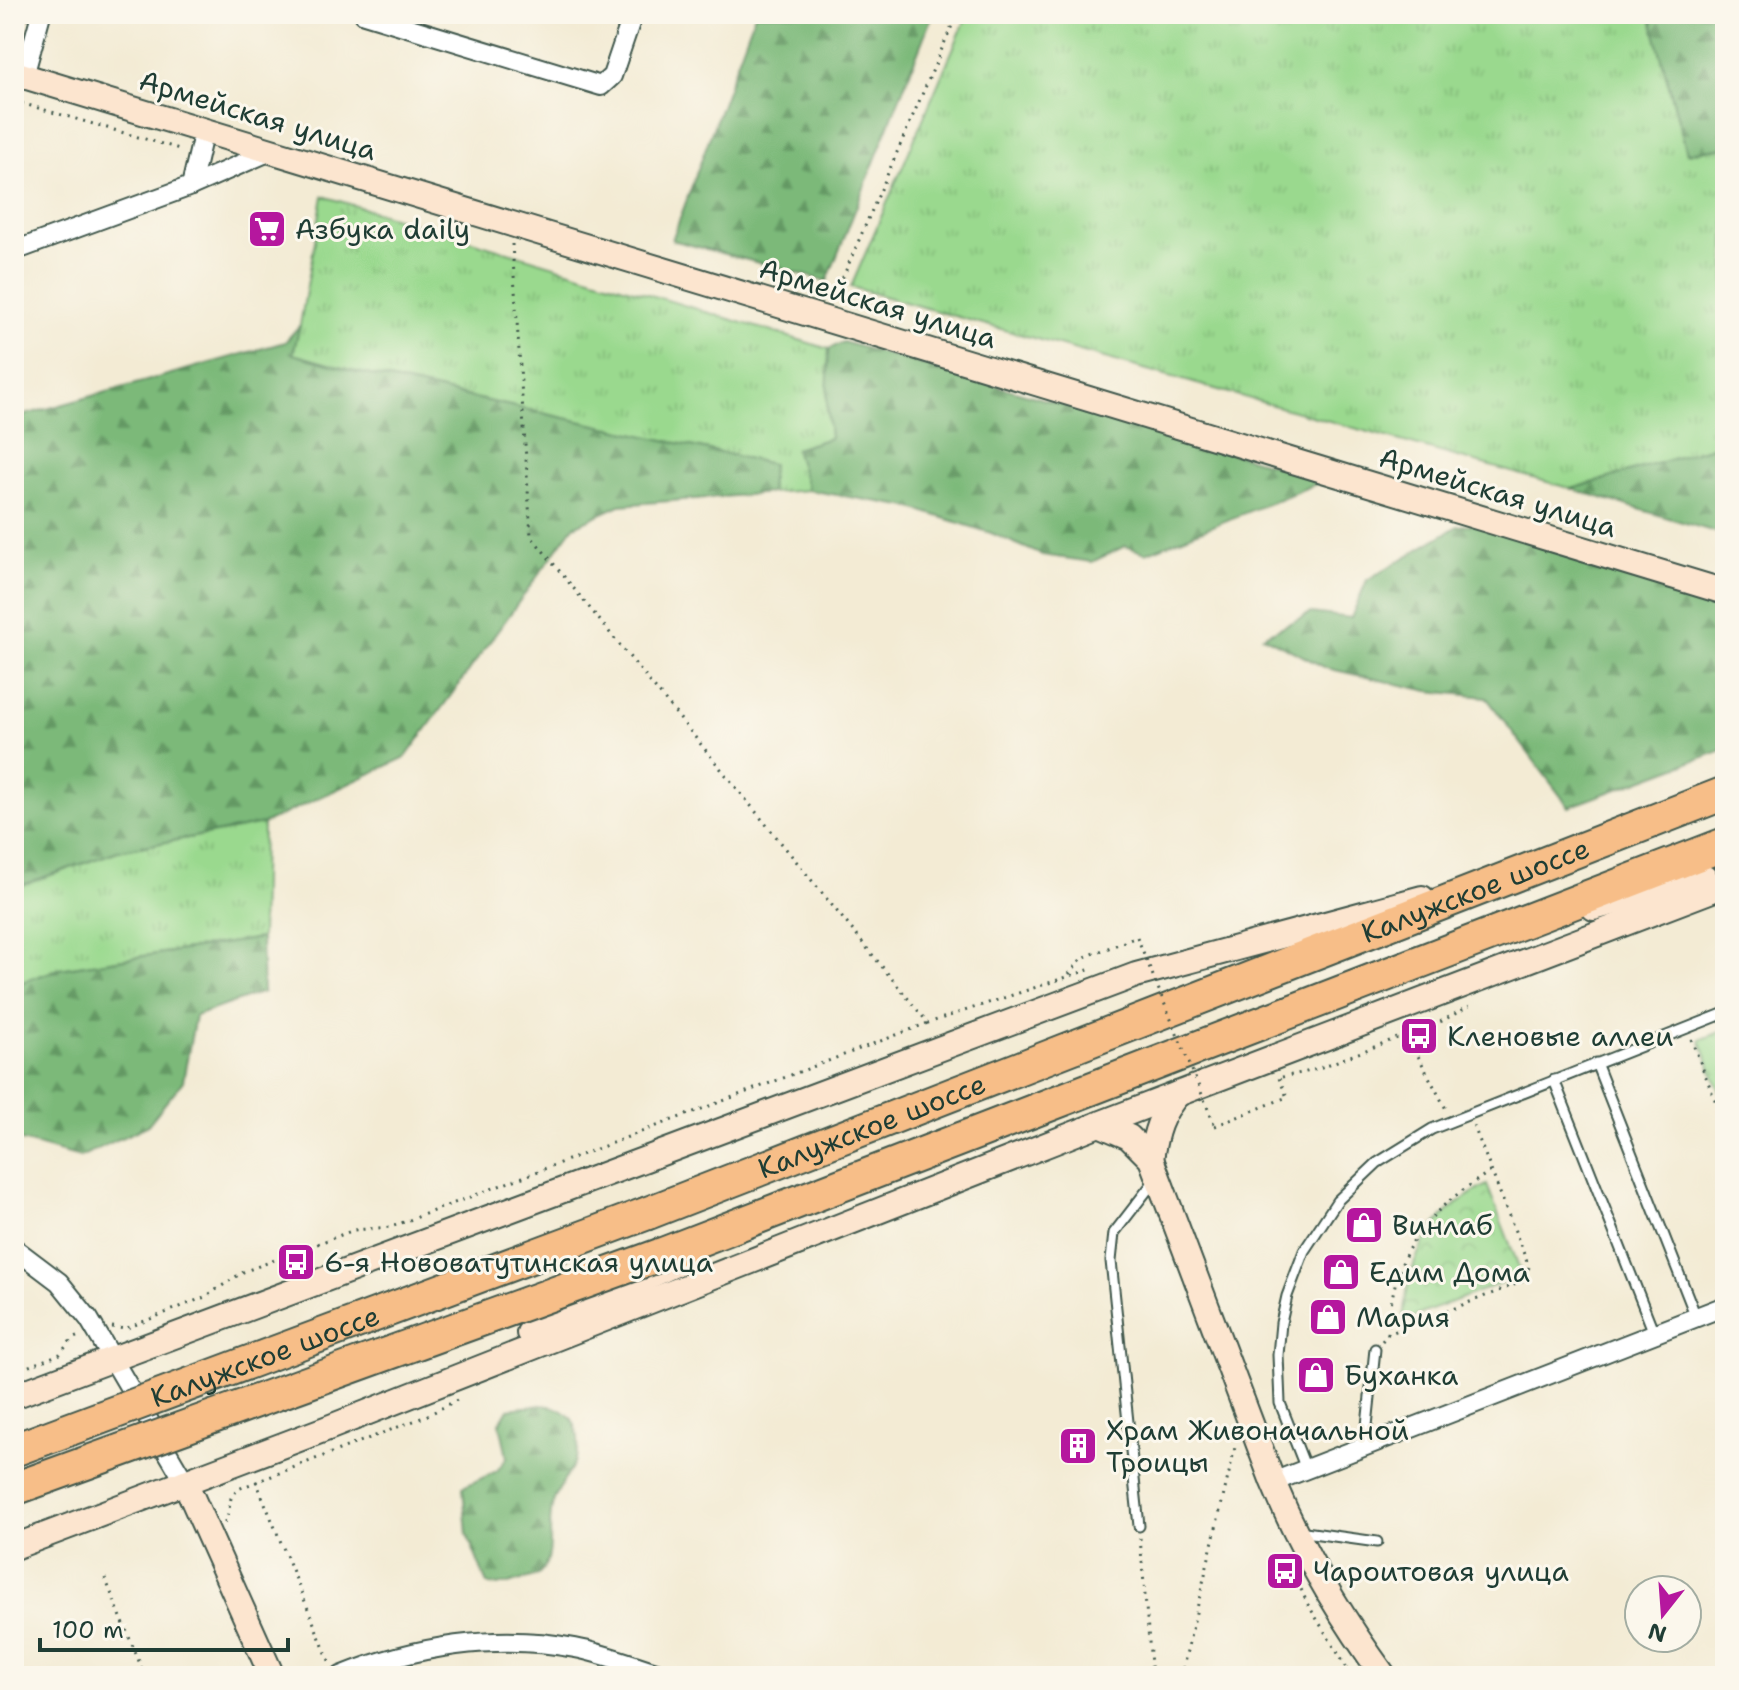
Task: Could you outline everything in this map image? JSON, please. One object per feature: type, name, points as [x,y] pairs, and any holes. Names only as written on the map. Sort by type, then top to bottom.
[{"type":"highway","name":"Калужское шоссе","points":[[14,1450],[648,1213],[1725,793]]},
{"type":"highway","name":"Калужское шоссе","points":[[14,1489],[660,1255],[1725,844]]},
{"type":"street","points":[[19,74],[41,14]]},
{"type":"street","points":[[364,14],[601,86],[612,76],[633,14]]},
{"type":"street","name":"Армейская улица","points":[[19,74],[202,142],[273,150],[1725,592]]},
{"type":"street","points":[[191,186],[202,142]]},
{"type":"street","points":[[14,251],[191,186],[273,150]]},
{"type":"street","points":[[14,1396],[1136,975],[1532,868]]},
{"type":"street","points":[[1472,941],[1725,872]]},
{"type":"street","points":[[14,1547],[328,1428],[1099,1124],[1725,885]]},
{"type":"street","points":[[1154,1168],[1157,1126],[1178,1094]]},
{"type":"street","points":[[1099,1124],[1129,1137],[1154,1168],[1294,1530],[1340,1613],[1384,1676]]},
{"type":"street","points":[[328,1428],[857,1179]]},
{"type":"street","points":[[14,1248],[59,1282],[92,1324],[185,1482],[272,1676]]},
{"type":"street","points":[[1273,1482],[1725,1306]]},
{"type":"street","points":[[341,1676],[371,1663],[463,1643],[525,1642],[576,1648],[669,1676]]},
{"type":"lane","points":[[1306,1469],[1280,1403],[1281,1323],[1294,1275],[1312,1237],[1337,1201],[1377,1163],[1432,1129],[1725,1013]]},
{"type":"lane","points":[[1596,1063],[1696,1317]]},
{"type":"lane","points":[[1554,1080],[1654,1334]]},
{"type":"lane","points":[[1139,1526],[1111,1261],[1114,1233],[1154,1168]]},
{"type":"lane","points":[[1365,1446],[1375,1349]]},
{"type":"lane","points":[[1294,1530],[1377,1542]]},
{"type":"path","points":[[825,318],[957,14]]},
{"type":"path","points":[[14,101],[202,142]]},
{"type":"path","points":[[511,222],[531,536],[928,1023]]},
{"type":"path","points":[[1069,974],[1082,958],[1137,937],[1215,1126],[1287,1097],[1279,1078],[1311,1071],[1442,1021]]},
{"type":"path","points":[[14,1372],[60,1354],[72,1339],[92,1324],[128,1328],[205,1297],[243,1272],[340,1235],[354,1230],[391,1227],[928,1023],[1069,974],[1099,967]]},
{"type":"path","points":[[1687,1028],[1725,1125]]},
{"type":"path","points":[[1406,1034],[1452,1120]]},
{"type":"path","points":[[1468,1113],[1491,1171],[1529,1267],[1527,1278],[1388,1334],[1400,1267],[1418,1232],[1447,1200],[1491,1171]]},
{"type":"path","points":[[1181,1676],[1238,1435]]},
{"type":"path","points":[[206,1529],[227,1520],[234,1493],[257,1481],[327,1654]]},
{"type":"path","points":[[1139,1526],[1152,1676]]},
{"type":"path","points":[[105,1578],[145,1676]]},
{"type":"path","points":[[528,1676],[530,1669]]},
{"type":"green space","points":[[755,14],[933,14],[827,281],[672,240]]},
{"type":"green space","points":[[968,14],[1650,14],[1687,153],[1725,147],[1725,443],[1572,489],[851,287]]},
{"type":"green space","points":[[1650,14],[1725,14],[1725,147],[1687,153]]},
{"type":"green space","points":[[323,196],[829,349],[827,402],[830,438],[795,449],[808,490],[770,493],[772,464],[357,372],[292,354]]},
{"type":"green space","points":[[300,325],[293,354],[357,372],[772,464],[770,493],[620,505],[574,526],[406,757],[263,824],[118,851],[14,888],[14,418],[285,342]]},
{"type":"green space","points":[[843,342],[1326,480],[1146,553],[1125,546],[1092,562],[1042,555],[991,533],[909,507],[808,490],[795,449],[830,438],[827,402],[829,349]]},
{"type":"green space","points":[[1725,443],[1725,535],[1572,489]]},
{"type":"green space","points":[[1489,522],[1725,597],[1725,749],[1569,807],[1486,697],[1429,691],[1326,668],[1263,636],[1311,613],[1351,618],[1367,580],[1458,526]]},
{"type":"green space","points":[[263,824],[261,938],[59,969],[14,985],[14,888],[118,851]]},
{"type":"green space","points":[[261,938],[263,992],[195,1016],[183,1081],[147,1126],[80,1157],[14,1139],[14,985],[59,969]]},
{"type":"green space","points":[[1725,1030],[1725,1105],[1700,1040]]},
{"type":"green space","points":[[1487,1185],[1522,1275],[1403,1321],[1410,1278],[1425,1241],[1450,1210]]},
{"type":"green space","points":[[543,1405],[568,1414],[574,1422],[578,1440],[572,1468],[553,1503],[547,1561],[538,1575],[505,1585],[487,1584],[467,1534],[463,1487],[497,1471],[507,1457],[500,1423],[508,1409]]},
{"type":"place","name":"Азбука daily","points":[[267,229]]},
{"type":"place","name":"Кленовые аллеи","points":[[1419,1036]]},
{"type":"place","name":"Винлаб","points":[[1364,1225]]},
{"type":"place","name":"6-я Нововатутинская улица","points":[[296,1262]]},
{"type":"place","name":"Едим Дома","points":[[1341,1272]]},
{"type":"place","name":"Мария","points":[[1328,1317]]},
{"type":"place","name":"Буханка","points":[[1316,1375]]},
{"type":"place","name":"Храм Живоначальной Троицы","points":[[1078,1446]]},
{"type":"place","name":"Чароитовая улица","points":[[1285,1571]]}]
